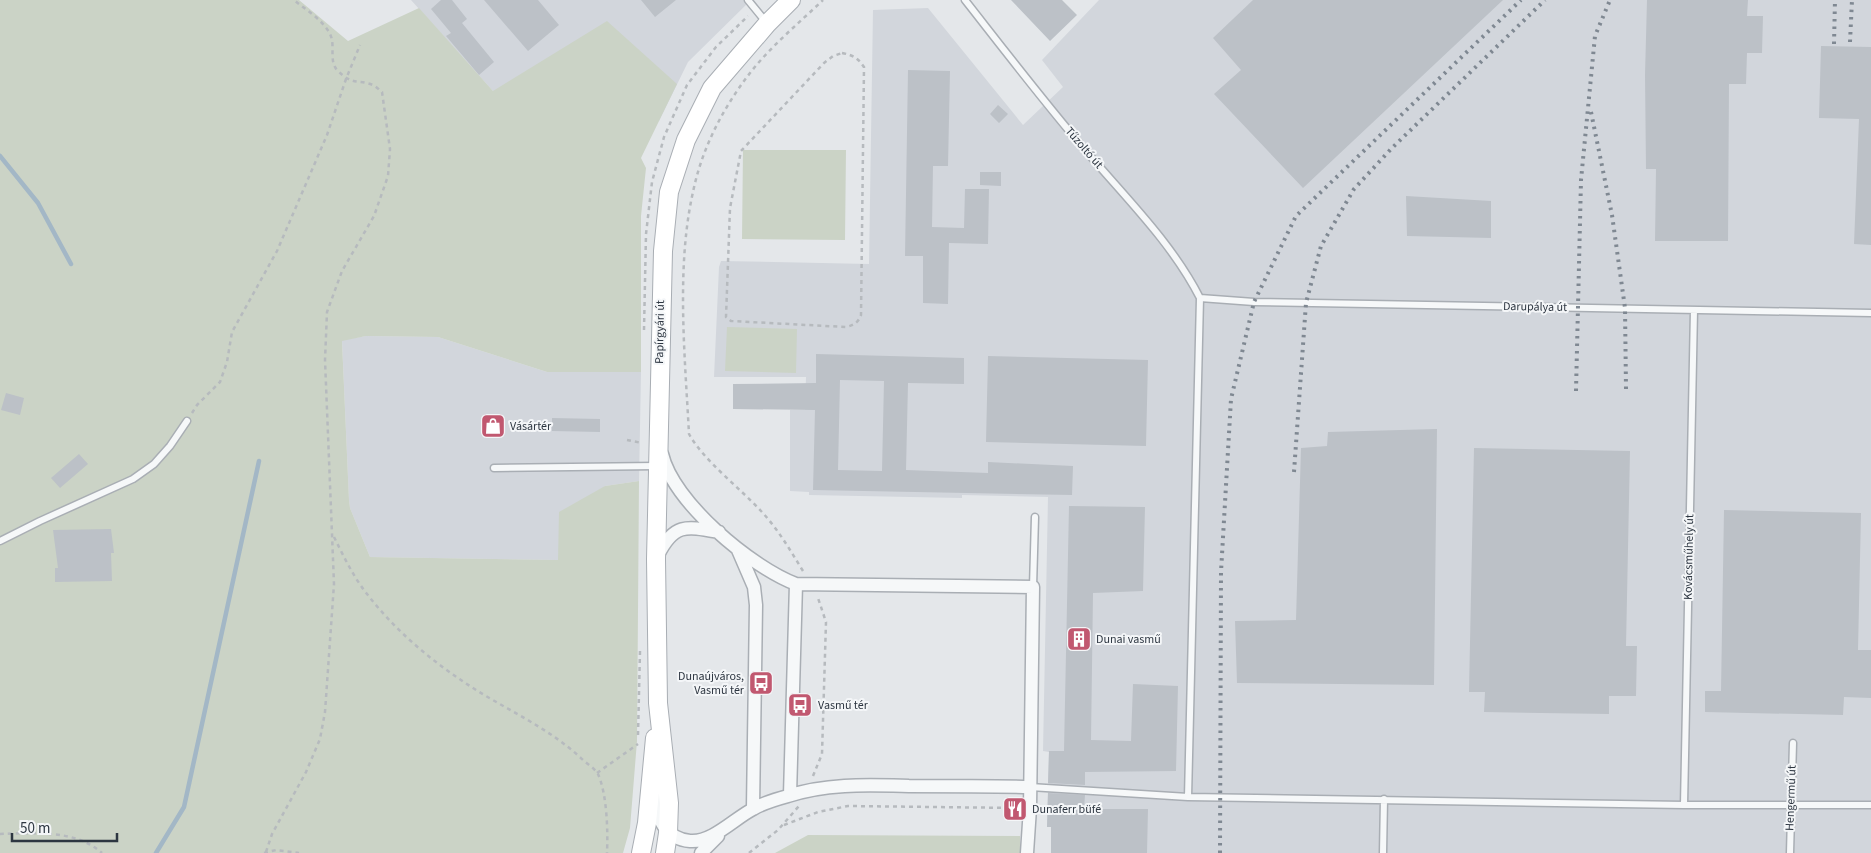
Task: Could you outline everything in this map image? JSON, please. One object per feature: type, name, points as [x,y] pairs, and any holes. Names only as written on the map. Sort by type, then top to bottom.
[{"type":"street","name":"Papírgyári út","points":[[658,703],[656,559],[650,466],[658,440],[663,251],[669,192],[686,140],[712,88],[767,24],[791,0]]},
{"type":"street","points":[[658,440],[663,462],[678,490],[719,532],[779,578],[796,584],[1033,587],[1028,853]]},
{"type":"street","points":[[656,559],[665,539],[675,532],[683,529],[698,528],[719,532]]},
{"type":"street","points":[[737,547],[754,587],[756,605],[753,808]]},
{"type":"street","points":[[790,795],[796,584]]},
{"type":"street","points":[[641,853],[647,823],[658,703]]},
{"type":"street","points":[[658,703],[669,804],[665,853]]},
{"type":"street","points":[[652,769],[654,805],[660,821],[668,833],[678,839],[692,842],[708,838],[753,808],[807,791],[852,785],[1030,787]]},
{"type":"street","points":[[701,853],[728,826]]},
{"type":"lane","points":[[748,0],[767,24]]},
{"type":"lane","name":"Tűzoltó út","points":[[965,0],[1046,103],[1163,241],[1187,273],[1200,298]]},
{"type":"lane","points":[[1188,797],[1200,298]]},
{"type":"lane","name":"Darupálya út","points":[[1200,298],[1263,302],[1871,313]]},
{"type":"lane","name":"Kovácsműhely út","points":[[1684,805],[1694,310]]},
{"type":"lane","points":[[0,541],[132,479],[154,464],[170,446],[187,421]]},
{"type":"lane","points":[[494,468],[650,466]]},
{"type":"lane","points":[[1033,587],[1035,517]]},
{"type":"lane","name":"Hengermű út","points":[[1790,853],[1793,743]]},
{"type":"lane","points":[[1030,787],[1188,797],[1684,805],[1871,805]]},
{"type":"lane","points":[[1383,853],[1384,799]]},
{"type":"path","points":[[265,852],[272,834],[306,772],[320,739],[325,712],[334,584],[325,360],[327,312],[342,271],[374,216],[388,176],[390,149],[382,92],[372,85],[346,79],[336,69],[332,57],[331,36],[323,24],[294,0]]},
{"type":"path","points":[[749,853],[782,826],[800,805],[822,754],[826,622],[811,584],[775,527],[742,491],[696,446],[689,434],[683,303],[685,251],[692,192],[700,164],[714,131],[731,100],[751,71],[823,0]]},
{"type":"path","points":[[187,421],[197,405],[220,382],[227,362],[232,332],[277,251],[327,134],[360,45]]},
{"type":"path","points":[[842,54],[852,55],[864,67],[861,315],[859,320],[855,324],[846,327],[730,321],[726,317],[730,208],[741,151],[824,63],[833,56],[842,54]]},
{"type":"path","points":[[627,440],[642,442],[650,466]]},
{"type":"path","points":[[332,534],[363,590],[422,651],[460,680],[499,706],[546,730],[576,753],[597,773],[604,800],[608,833],[606,853]]},
{"type":"path","points":[[638,753],[640,645]]},
{"type":"path","points":[[597,773],[638,744]]},
{"type":"path","points":[[782,826],[818,812],[848,806],[1030,808]]},
{"type":"path","points":[[0,834],[33,832],[77,839],[102,853]]},
{"type":"path","points":[[265,852],[276,850],[299,853]]},
{"type":"shaded area","points":[[0,0],[299,0],[348,41],[419,8],[493,91],[607,21],[677,84],[641,158],[646,168],[641,216],[641,372],[547,372],[438,337],[366,336],[342,341],[350,508],[370,557],[558,560],[559,512],[605,486],[639,481],[637,741],[630,828],[623,853],[0,853]]},
{"type":"shaded area","points":[[411,0],[751,0],[688,62],[659,121],[493,91]]},
{"type":"shaded area","points":[[1099,0],[1871,0],[1871,853],[1051,853],[1051,827],[1047,827],[1049,752],[1043,751],[1048,497],[962,495],[962,498],[809,495],[809,492],[790,491],[790,410],[805,410],[806,377],[714,377],[719,267],[721,261],[869,264],[873,10],[928,8],[1023,125],[1063,87],[1042,60]]},
{"type":"shaded area","points":[[743,150],[846,150],[845,240],[742,239]]},
{"type":"shaded area","points":[[727,327],[797,329],[796,373],[725,371]]},
{"type":"shaded area","name":"Vásártér","points":[[366,336],[438,337],[547,372],[641,372],[639,481],[605,486],[558,560],[370,557],[350,508],[342,340]]},
{"type":"shaded area","points":[[808,835],[1020,836],[1020,853],[775,853]]},
{"type":"building","points":[[441,0],[452,0],[467,19],[462,23],[494,62],[479,75],[446,36],[451,33],[431,9]]},
{"type":"building","points":[[484,0],[538,0],[559,25],[528,51]]},
{"type":"building","points":[[641,0],[676,0],[655,17]]},
{"type":"building","points":[[1011,0],[1062,0],[1077,15],[1050,41]]},
{"type":"building","points":[[1253,0],[1503,0],[1303,188],[1214,94],[1241,70],[1213,38]]},
{"type":"building","points":[[1647,0],[1748,0],[1747,16],[1763,16],[1762,53],[1747,53],[1746,84],[1729,84],[1728,241],[1655,241],[1656,169],[1646,169],[1645,75]]},
{"type":"building","points":[[1821,46],[1871,47],[1871,245],[1854,244],[1859,119],[1819,118]]},
{"type":"building","points":[[908,70],[950,71],[948,166],[933,166],[932,227],[964,228],[965,189],[989,189],[988,244],[949,243],[948,304],[923,303],[923,256],[905,256]]},
{"type":"building","points":[[998,105],[1008,114],[999,123],[990,114]]},
{"type":"building","points":[[980,172],[1001,172],[1001,186],[980,185]]},
{"type":"building","points":[[1406,196],[1491,201],[1491,238],[1407,236]]},
{"type":"building","points":[[816,354],[964,358],[964,384],[908,383],[906,470],[988,473],[988,462],[1073,466],[1072,495],[813,490],[815,410],[733,409],[733,384],[816,383]],"holes":[[[840,380],[884,381],[882,471],[838,470]]]},
{"type":"building","points":[[988,356],[1148,360],[1146,446],[986,442]]},
{"type":"building","points":[[6,393],[24,398],[20,415],[1,410]]},
{"type":"building","points":[[552,418],[600,419],[600,432],[552,431]]},
{"type":"building","points":[[1437,429],[1434,685],[1237,683],[1235,621],[1296,620],[1301,448],[1327,446],[1328,432]]},
{"type":"building","points":[[1474,448],[1630,451],[1626,646],[1637,646],[1636,696],[1609,696],[1609,714],[1484,712],[1485,692],[1469,692]]},
{"type":"building","points":[[79,454],[88,464],[60,488],[51,478]]},
{"type":"building","name":"Dunai vasmű","points":[[1069,506],[1145,507],[1143,591],[1093,593],[1091,740],[1131,741],[1133,684],[1178,686],[1176,771],[1085,772],[1085,785],[1048,783],[1049,751],[1064,751]]},
{"type":"building","points":[[1724,510],[1861,513],[1858,650],[1871,650],[1871,698],[1844,697],[1843,715],[1705,712],[1705,691],[1721,691]]},
{"type":"building","points":[[111,529],[114,553],[111,553],[112,581],[55,582],[55,568],[58,568],[53,530]]},
{"type":"building","points":[[1048,793],[1085,795],[1084,809],[1148,809],[1147,853],[1051,853],[1051,827],[1047,827]]},
{"type":"waterway","points":[[0,156],[38,203],[71,264]]},
{"type":"waterway","points":[[156,853],[184,807],[259,461]]},
{"type":"railway","points":[[1220,853],[1221,572],[1231,399],[1254,302],[1296,216],[1521,0]]},
{"type":"railway","points":[[1294,472],[1306,303],[1321,246],[1354,189],[1392,148],[1545,0]]},
{"type":"railway","points":[[1576,391],[1581,180],[1595,36],[1610,0]]},
{"type":"railway","points":[[1834,44],[1835,0]]},
{"type":"railway","points":[[1850,42],[1852,0]]},
{"type":"railway","points":[[1591,112],[1612,215],[1625,308],[1626,389]]},
{"type":"place","name":"Vásártér","points":[[493,426]]},
{"type":"place","name":"Dunai vasmű","points":[[1079,639]]},
{"type":"place","name":"Dunaújváros, Vasmű tér","points":[[761,683]]},
{"type":"place","name":"Vasmű tér","points":[[800,705]]},
{"type":"place","name":"Dunaferr büfé","points":[[1015,809]]}]
